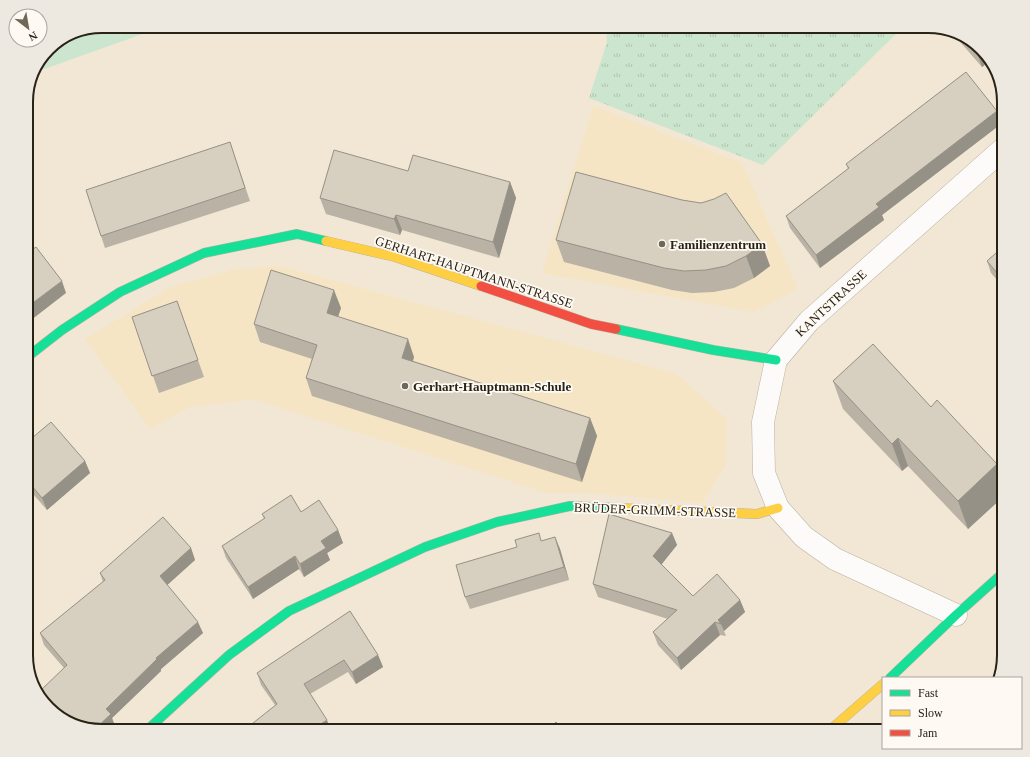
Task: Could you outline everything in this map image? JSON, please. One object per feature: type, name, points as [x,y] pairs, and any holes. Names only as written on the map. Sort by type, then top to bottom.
[{"type":"street","name":"KANTSTRASSE","points":[[778,508],[764,473],[763,422],[776,360],[809,321],[997,154]]},
{"type":"street","name":"GERHART-HAUPTMANN-STRASSE","points":[[33,353],[62,330],[120,292],[204,253],[297,234],[395,257],[522,299],[591,324],[714,350],[776,360]]},
{"type":"street","name":"BRÜDER-GRIMM-STRASSE","points":[[154,724],[229,655],[289,611],[425,547],[439,542],[497,522],[570,506],[757,514],[778,508]]},
{"type":"street","points":[[778,508],[804,537],[835,559],[956,615]]},
{"type":"street","points":[[891,677],[997,578]]},
{"type":"street","points":[[838,724],[882,685]]},
{"type":"shaded area","points":[[593,106],[742,163],[798,289],[753,312],[542,273]]},
{"type":"shaded area","name":"Gerhart-Hauptmann-Schule","points":[[280,266],[677,374],[727,419],[726,465],[702,503],[589,493],[547,493],[253,399],[188,408],[150,429],[85,339],[169,288],[231,270]]},
{"type":"green space","points":[[102,33],[145,33],[41,70],[47,60],[57,50],[68,42],[80,37],[89,34]]},
{"type":"green space","points":[[606,33],[897,33],[763,165],[589,98],[607,42]]},
{"type":"building","points":[[966,72],[997,111],[876,204],[879,207],[816,255],[786,216],[849,168],[846,164]]},
{"type":"building","points":[[230,142],[245,188],[101,236],[86,190]]},
{"type":"building","points":[[334,150],[408,171],[413,155],[510,182],[493,242],[396,215],[394,219],[320,198]]},
{"type":"building","name":"Familienzentrum","points":[[576,172],[682,200],[701,203],[726,193],[762,244],[746,256],[726,266],[706,270],[684,271],[664,268],[556,240]]},
{"type":"building","points":[[36,247],[62,281],[33,303],[33,249]]},
{"type":"building","points":[[997,252],[997,273],[987,261]]},
{"type":"building","points":[[271,270],[334,290],[327,313],[408,339],[402,358],[590,418],[576,464],[306,378],[317,345],[254,324]]},
{"type":"building","points":[[177,301],[198,360],[152,376],[132,317]]},
{"type":"building","points":[[873,344],[931,407],[937,400],[997,464],[958,501],[898,438],[892,444],[833,381]]},
{"type":"building","points":[[51,422],[85,461],[42,498],[33,487],[33,437]]},
{"type":"building","points":[[291,495],[301,512],[319,500],[338,530],[321,541],[326,548],[300,564],[295,556],[248,587],[222,546],[265,518],[262,514]]},
{"type":"building","points":[[609,514],[672,533],[653,556],[693,596],[717,574],[740,600],[718,620],[721,624],[715,622],[677,658],[653,632],[677,610],[593,584]]},
{"type":"building","points":[[163,517],[191,548],[160,576],[198,622],[156,658],[157,659],[106,709],[111,714],[100,724],[89,723],[68,715],[53,704],[47,697],[42,689],[67,665],[40,633],[105,580],[100,573]]},
{"type":"building","points":[[539,533],[541,541],[555,537],[564,567],[465,597],[456,565],[517,547],[515,540]]},
{"type":"building","points":[[350,611],[378,655],[352,672],[344,660],[304,684],[327,720],[321,724],[252,724],[277,704],[257,673]]},
{"type":"traffic: fast","points":[[33,353],[62,330],[120,292],[204,253],[297,234],[326,241]]},
{"type":"traffic: fast","points":[[616,329],[713,350],[776,360]]},
{"type":"traffic: fast","points":[[154,724],[229,655],[289,611],[425,547],[497,522],[570,506],[617,508]]},
{"type":"traffic: fast","points":[[891,677],[997,578]]},
{"type":"traffic: slow","points":[[326,241],[395,257],[481,286]]},
{"type":"traffic: slow","points":[[617,508],[757,514],[778,508]]},
{"type":"traffic: slow","points":[[837,724],[882,685]]},
{"type":"traffic: jam","points":[[481,286],[591,324],[616,329]]},
{"type":"place","name":"Familienzentrum","points":[[662,244]]},
{"type":"place","name":"Gerhart-Hauptmann-Schule","points":[[405,386]]}]
